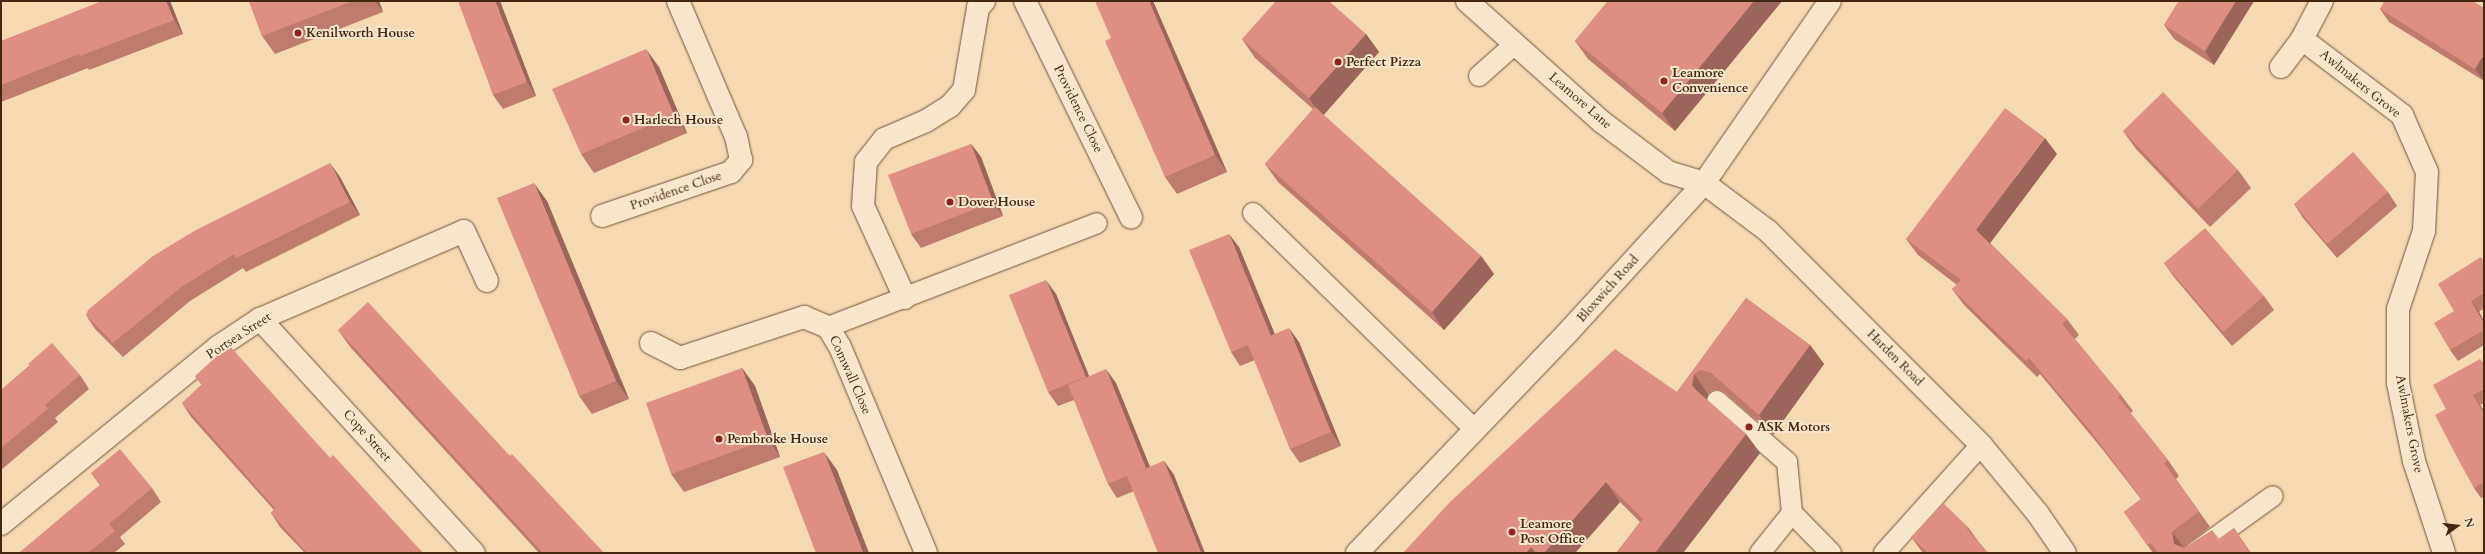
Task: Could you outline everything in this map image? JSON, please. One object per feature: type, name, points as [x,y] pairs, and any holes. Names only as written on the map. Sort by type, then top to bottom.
[{"type":"street","name":"Providence Close","points":[[602,216],[731,172],[741,160],[736,137],[678,1]]},
{"type":"street","points":[[905,298],[863,206],[866,162],[884,139],[926,121],[950,106],[964,90],[978,8],[984,1]]},
{"type":"street","name":"Providence Close","points":[[1025,1],[1130,217]]},
{"type":"street","name":"Leamore Lane","points":[[1467,1],[1602,122],[1668,172],[1704,183]]},
{"type":"street","name":"Bloxwich Road","points":[[1357,553],[1570,330],[1704,183],[1830,1]]},
{"type":"street","points":[[2281,67],[2302,39],[2322,1]]},
{"type":"street","name":"Awlmakers Grove","points":[[2302,39],[2402,115],[2427,172],[2424,231],[2398,309],[2398,383],[2414,461],[2444,553]]},
{"type":"street","name":"Harden Road","points":[[1704,183],[1768,231],[1981,445],[2038,514],[2065,553]]},
{"type":"street","name":"Portsea Street","points":[[1,524],[218,347],[260,319],[464,231],[487,281]]},
{"type":"street","name":"Comwall Close","points":[[651,344],[680,358],[804,317],[828,327],[840,347],[926,553]]},
{"type":"street","name":"Cope Street","points":[[260,319],[474,553]]},
{"type":"lane","points":[[1479,76],[1515,44]]},
{"type":"lane","points":[[1253,213],[1474,429]]},
{"type":"lane","points":[[828,327],[1097,223]]},
{"type":"lane","points":[[1717,401],[1787,462],[1792,513],[1831,553]]},
{"type":"lane","points":[[1884,553],[1981,445]]},
{"type":"lane","points":[[2194,553],[2273,496]]},
{"type":"lane","points":[[1760,553],[1792,513]]},
{"type":"building","points":[[102,1],[166,1],[174,20],[80,56],[79,54],[1,85],[1,41]]},
{"type":"building","points":[[249,1],[353,1],[262,36]]},
{"type":"building","points":[[458,1],[495,1],[527,82],[493,95]]},
{"type":"building","points":[[1095,1],[1149,1],[1215,155],[1165,177],[1105,41],[1111,38]]},
{"type":"building","points":[[1276,1],[1329,1],[1366,34],[1309,98],[1242,39]]},
{"type":"building","points":[[1608,1],[1754,1],[1662,113],[1575,41]]},
{"type":"building","points":[[2179,1],[2236,1],[2205,51],[2164,25]]},
{"type":"building","points":[[2385,1],[2473,1],[2484,8],[2484,54],[2475,69],[2380,9]]},
{"type":"building","name":"Harlech House","points":[[646,49],[674,115],[581,154],[552,89]]},
{"type":"building","points":[[2163,92],[2238,170],[2198,209],[2123,131]]},
{"type":"building","points":[[1315,107],[1481,256],[1432,312],[1265,164]]},
{"type":"building","points":[[2005,108],[2045,138],[1976,230],[2067,319],[2062,324],[2121,395],[2118,397],[2168,460],[2164,463],[2199,511],[2172,532],[2174,544],[2184,548],[2212,530],[2219,539],[2234,528],[2250,553],[2158,553],[2151,543],[2147,545],[2124,512],[2142,499],[2092,433],[2029,358],[2026,361],[1952,289],[1961,280],[1906,239]]},
{"type":"building","name":"Dover House","points":[[971,144],[993,202],[911,234],[888,175]]},
{"type":"building","points":[[2353,152],[2388,192],[2327,244],[2294,204]]},
{"type":"building","points":[[330,163],[350,202],[236,258],[234,254],[180,288],[113,343],[86,315],[88,310],[153,256],[196,230]]},
{"type":"building","points":[[534,183],[616,381],[579,396],[497,198]]},
{"type":"building","points":[[2205,228],[2264,296],[2223,332],[2164,263]]},
{"type":"building","points":[[1229,234],[1271,336],[1231,352],[1189,250]]},
{"type":"building","points":[[2481,257],[2484,261],[2484,293],[2471,301],[2484,323],[2484,330],[2450,350],[2434,323],[2454,311],[2438,284]]},
{"type":"building","points":[[1046,280],[1086,377],[1048,392],[1009,295]]},
{"type":"building","points":[[1746,298],[1810,345],[1759,415],[1710,372],[1700,370],[1694,374],[1692,385],[1696,390],[1746,434],[1655,553],[1617,552],[1643,519],[1606,482],[1544,553],[1537,553],[1531,547],[1526,553],[1403,553],[1450,502],[1615,349],[1677,392]]},
{"type":"building","points":[[368,302],[510,456],[512,454],[604,553],[543,553],[338,330]]},
{"type":"building","points":[[1289,328],[1331,432],[1290,449],[1248,345]]},
{"type":"building","points":[[52,343],[80,375],[45,405],[48,409],[1,448],[1,390],[30,366],[28,364]]},
{"type":"building","points":[[229,345],[330,458],[333,455],[423,553],[307,553],[271,513],[275,508],[182,403],[202,384],[195,376]]},
{"type":"building","points":[[2480,359],[2484,366],[2484,389],[2473,395],[2484,413],[2484,482],[2474,488],[2435,415],[2446,409],[2433,385]]},
{"type":"building","name":"Pembroke House","points":[[742,368],[768,439],[671,474],[646,403]]},
{"type":"building","points":[[1106,369],[1146,468],[1108,484],[1068,385]]},
{"type":"building","points":[[120,449],[152,488],[109,524],[115,531],[88,553],[19,553],[101,484],[91,473]]},
{"type":"building","points":[[824,452],[863,553],[816,553],[783,467]]},
{"type":"building","points":[[1164,461],[1201,553],[1158,553],[1127,476]]},
{"type":"building","points":[[1943,503],[1968,527],[1967,529],[1988,553],[1928,553],[1911,537]]},
{"type":"place","name":"Kenilworth House","points":[[298,33]]},
{"type":"place","name":"Perfect Pizza","points":[[1338,62]]},
{"type":"place","name":"Leamore Convenience","points":[[1664,81]]},
{"type":"place","name":"Harlech House","points":[[626,120]]},
{"type":"place","name":"Dover House","points":[[950,202]]},
{"type":"place","name":"ASK Motors","points":[[1749,427]]},
{"type":"place","name":"Pembroke House","points":[[719,439]]},
{"type":"place","name":"Leamore Post Office","points":[[1512,532]]}]
